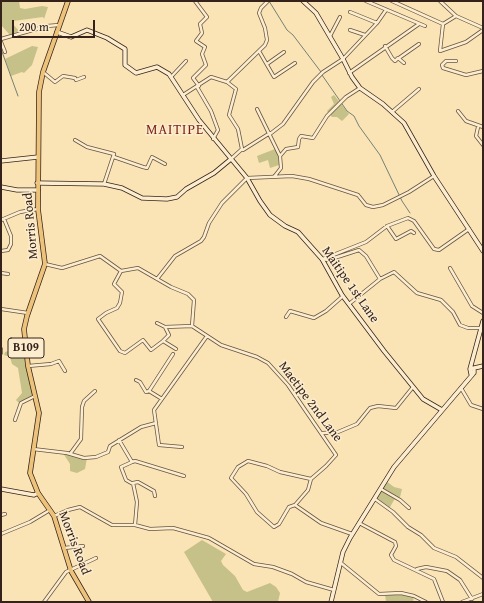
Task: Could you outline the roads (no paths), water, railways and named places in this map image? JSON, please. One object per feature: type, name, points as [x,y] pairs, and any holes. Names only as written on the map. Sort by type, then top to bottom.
[{"type":"main road","name":"Morris Road","points":[[68,1],[43,72],[39,92],[37,183],[38,209],[45,264],[24,330],[28,366],[39,412],[30,473],[38,493],[54,516],[71,571],[89,602]]},
{"type":"street","points":[[195,1],[206,17],[200,24],[202,33],[196,41],[205,47],[202,54],[206,65],[193,78],[211,111],[218,130],[213,139]]},
{"type":"street","points":[[227,82],[259,51],[267,40],[265,28],[259,13],[261,8],[268,1]]},
{"type":"street","points":[[303,1],[316,13],[343,59],[349,73],[360,88],[404,123],[434,176],[483,251]]},
{"type":"street","points":[[366,1],[424,26]]},
{"type":"street","points":[[392,1],[443,24]]},
{"type":"street","points":[[440,1],[456,16],[483,29],[466,42],[440,51],[443,24]]},
{"type":"street","points":[[37,183],[104,184],[122,188],[142,198],[167,199],[177,197],[186,189],[214,173],[240,152],[270,134],[283,124],[313,82],[323,72],[343,59],[377,23],[386,10]]},
{"type":"street","points":[[350,12],[377,23]]},
{"type":"street","points":[[443,24],[456,16]]},
{"type":"street","points":[[330,36],[340,17]]},
{"type":"street","points":[[349,73],[385,46],[419,24]]},
{"type":"street","points":[[1,39],[47,26],[59,25]]},
{"type":"street","name":"Maitipe 1st Lane","points":[[57,32],[71,37],[87,30],[107,38],[125,49],[125,65],[136,73],[157,67],[163,69],[171,77],[213,139],[247,178],[270,215],[285,226],[298,232],[322,259],[343,296],[384,351],[414,386],[423,399],[442,410]]},
{"type":"street","points":[[350,30],[365,35]]},
{"type":"street","points":[[1,42],[5,52]]},
{"type":"street","points":[[385,46],[395,61],[420,44]]},
{"type":"street","points":[[259,51],[268,64],[274,77],[295,63]]},
{"type":"street","points":[[268,64],[284,52]]},
{"type":"street","points":[[398,58],[404,63]]},
{"type":"street","points":[[171,77],[186,61]]},
{"type":"street","points":[[456,61],[446,61],[442,65],[444,68],[466,75],[483,71]]},
{"type":"street","points":[[43,72],[55,82],[63,76],[75,78],[76,80],[84,77]]},
{"type":"street","points":[[183,95],[198,87],[211,77],[227,82],[236,89],[229,115],[238,129],[242,149],[240,152]]},
{"type":"street","points":[[280,156],[286,149],[298,147],[301,136],[312,138],[327,116],[346,97],[360,88]]},
{"type":"street","points":[[392,112],[419,89]]},
{"type":"street","points":[[256,109],[280,156],[281,168],[274,177]]},
{"type":"street","points":[[458,111],[466,121],[483,127]]},
{"type":"street","points":[[478,126],[476,136],[483,145]]},
{"type":"street","points":[[75,140],[87,147],[114,154],[114,157],[142,167],[147,168],[152,157],[165,164]]},
{"type":"street","points":[[1,161],[38,157]]},
{"type":"street","points":[[104,184],[114,157]]},
{"type":"street","points":[[157,278],[175,256],[201,241],[209,223],[222,204],[247,178],[292,176],[309,178],[358,195],[366,205],[373,207],[409,192],[434,176]]},
{"type":"street","points":[[1,187],[17,190],[38,190]]},
{"type":"street","points":[[1,251],[8,250],[11,244],[11,236],[2,219],[20,212],[38,209]]},
{"type":"street","points":[[322,259],[366,242],[387,226],[408,218],[414,221],[434,249],[438,250],[469,229]]},
{"type":"street","points":[[387,226],[396,239],[411,231],[414,233]]},
{"type":"street","points":[[322,259],[328,260],[359,250],[366,256],[380,279]]},
{"type":"street","points":[[45,264],[62,268],[100,256],[121,271],[138,268],[188,294],[194,300],[192,326],[165,328]]},
{"type":"street","points":[[450,268],[472,306],[483,313]]},
{"type":"street","points":[[121,271],[114,284],[122,292],[120,304],[117,308],[98,319],[120,350],[125,353],[143,340],[152,350],[163,341],[169,335],[165,328],[157,323]]},
{"type":"street","points":[[349,304],[380,279],[394,272],[417,293],[441,300],[453,312],[460,325],[468,328],[481,328]]},
{"type":"street","points":[[1,273],[8,274]]},
{"type":"street","points":[[286,317],[290,311],[314,318],[326,311],[343,296]]},
{"type":"street","points":[[1,309],[28,314]]},
{"type":"street","points":[[332,602],[345,547],[400,459],[467,380],[472,371],[473,359],[483,321]]},
{"type":"street","name":"Maetipe 2nd Lane","points":[[192,326],[221,345],[257,357],[268,364],[288,385],[336,455],[311,479],[308,490],[295,505],[289,507],[279,524],[274,527],[257,512],[246,494],[230,478],[238,467],[248,461],[267,466],[280,472],[295,474],[311,479]]},
{"type":"street","points":[[194,353],[207,336]]},
{"type":"street","points":[[182,447],[159,444],[154,410],[207,336]]},
{"type":"street","points":[[163,341],[176,349]]},
{"type":"street","points":[[149,391],[173,354]]},
{"type":"street","points":[[472,371],[482,367],[473,359]]},
{"type":"street","points":[[28,366],[51,364],[59,361],[65,371]]},
{"type":"street","points":[[136,380],[140,382],[146,392],[149,391],[162,399]]},
{"type":"street","points":[[322,433],[338,432],[358,424],[370,408],[378,406],[396,408],[414,386]]},
{"type":"street","points":[[461,387],[470,404],[483,409]]},
{"type":"street","points":[[70,454],[81,439],[82,407],[84,401],[95,391]]},
{"type":"street","points":[[15,420],[21,403],[35,396]]},
{"type":"street","points":[[33,449],[70,454],[84,458],[96,457],[108,452],[110,446],[141,427],[156,423]]},
{"type":"street","points":[[119,440],[132,462]]},
{"type":"street","points":[[135,525],[138,502],[133,484],[126,480],[121,467],[135,461],[184,476]]},
{"type":"street","points":[[133,484],[135,482],[141,483],[154,491],[155,496]]},
{"type":"street","points":[[1,489],[34,495],[38,493]]},
{"type":"street","points":[[381,489],[400,500],[409,508]]},
{"type":"street","points":[[375,498],[421,535],[434,548],[456,558],[483,578]]},
{"type":"street","points":[[295,505],[321,523],[352,534]]},
{"type":"street","points":[[54,516],[80,507],[109,524],[135,525],[150,529],[173,528],[209,538],[254,564],[273,567],[292,574],[306,582],[334,590]]},
{"type":"street","points":[[1,534],[30,522],[50,510]]},
{"type":"street","points":[[1,515],[5,514]]},
{"type":"street","points":[[360,523],[392,540],[396,545],[391,556],[392,559],[416,569],[434,579],[443,602]]},
{"type":"street","points":[[64,548],[83,546]]},
{"type":"street","points":[[44,602],[62,576],[96,558]]},
{"type":"street","points":[[340,563],[379,594],[401,593],[414,596],[426,602]]},
{"type":"street","points":[[416,569],[426,566],[447,571],[460,580],[472,599]]},
{"type":"street","points":[[462,602],[483,594]]},
{"type":"waterway","points":[[269,1],[287,30],[293,35],[321,72]]},
{"type":"waterway","points":[[1,49],[18,96]]},
{"type":"waterway","points":[[322,75],[347,111],[354,116],[359,126],[380,155],[402,201],[410,213]]},
{"type":"district","name":"MAITIPE","points":[[175,130]]}]
